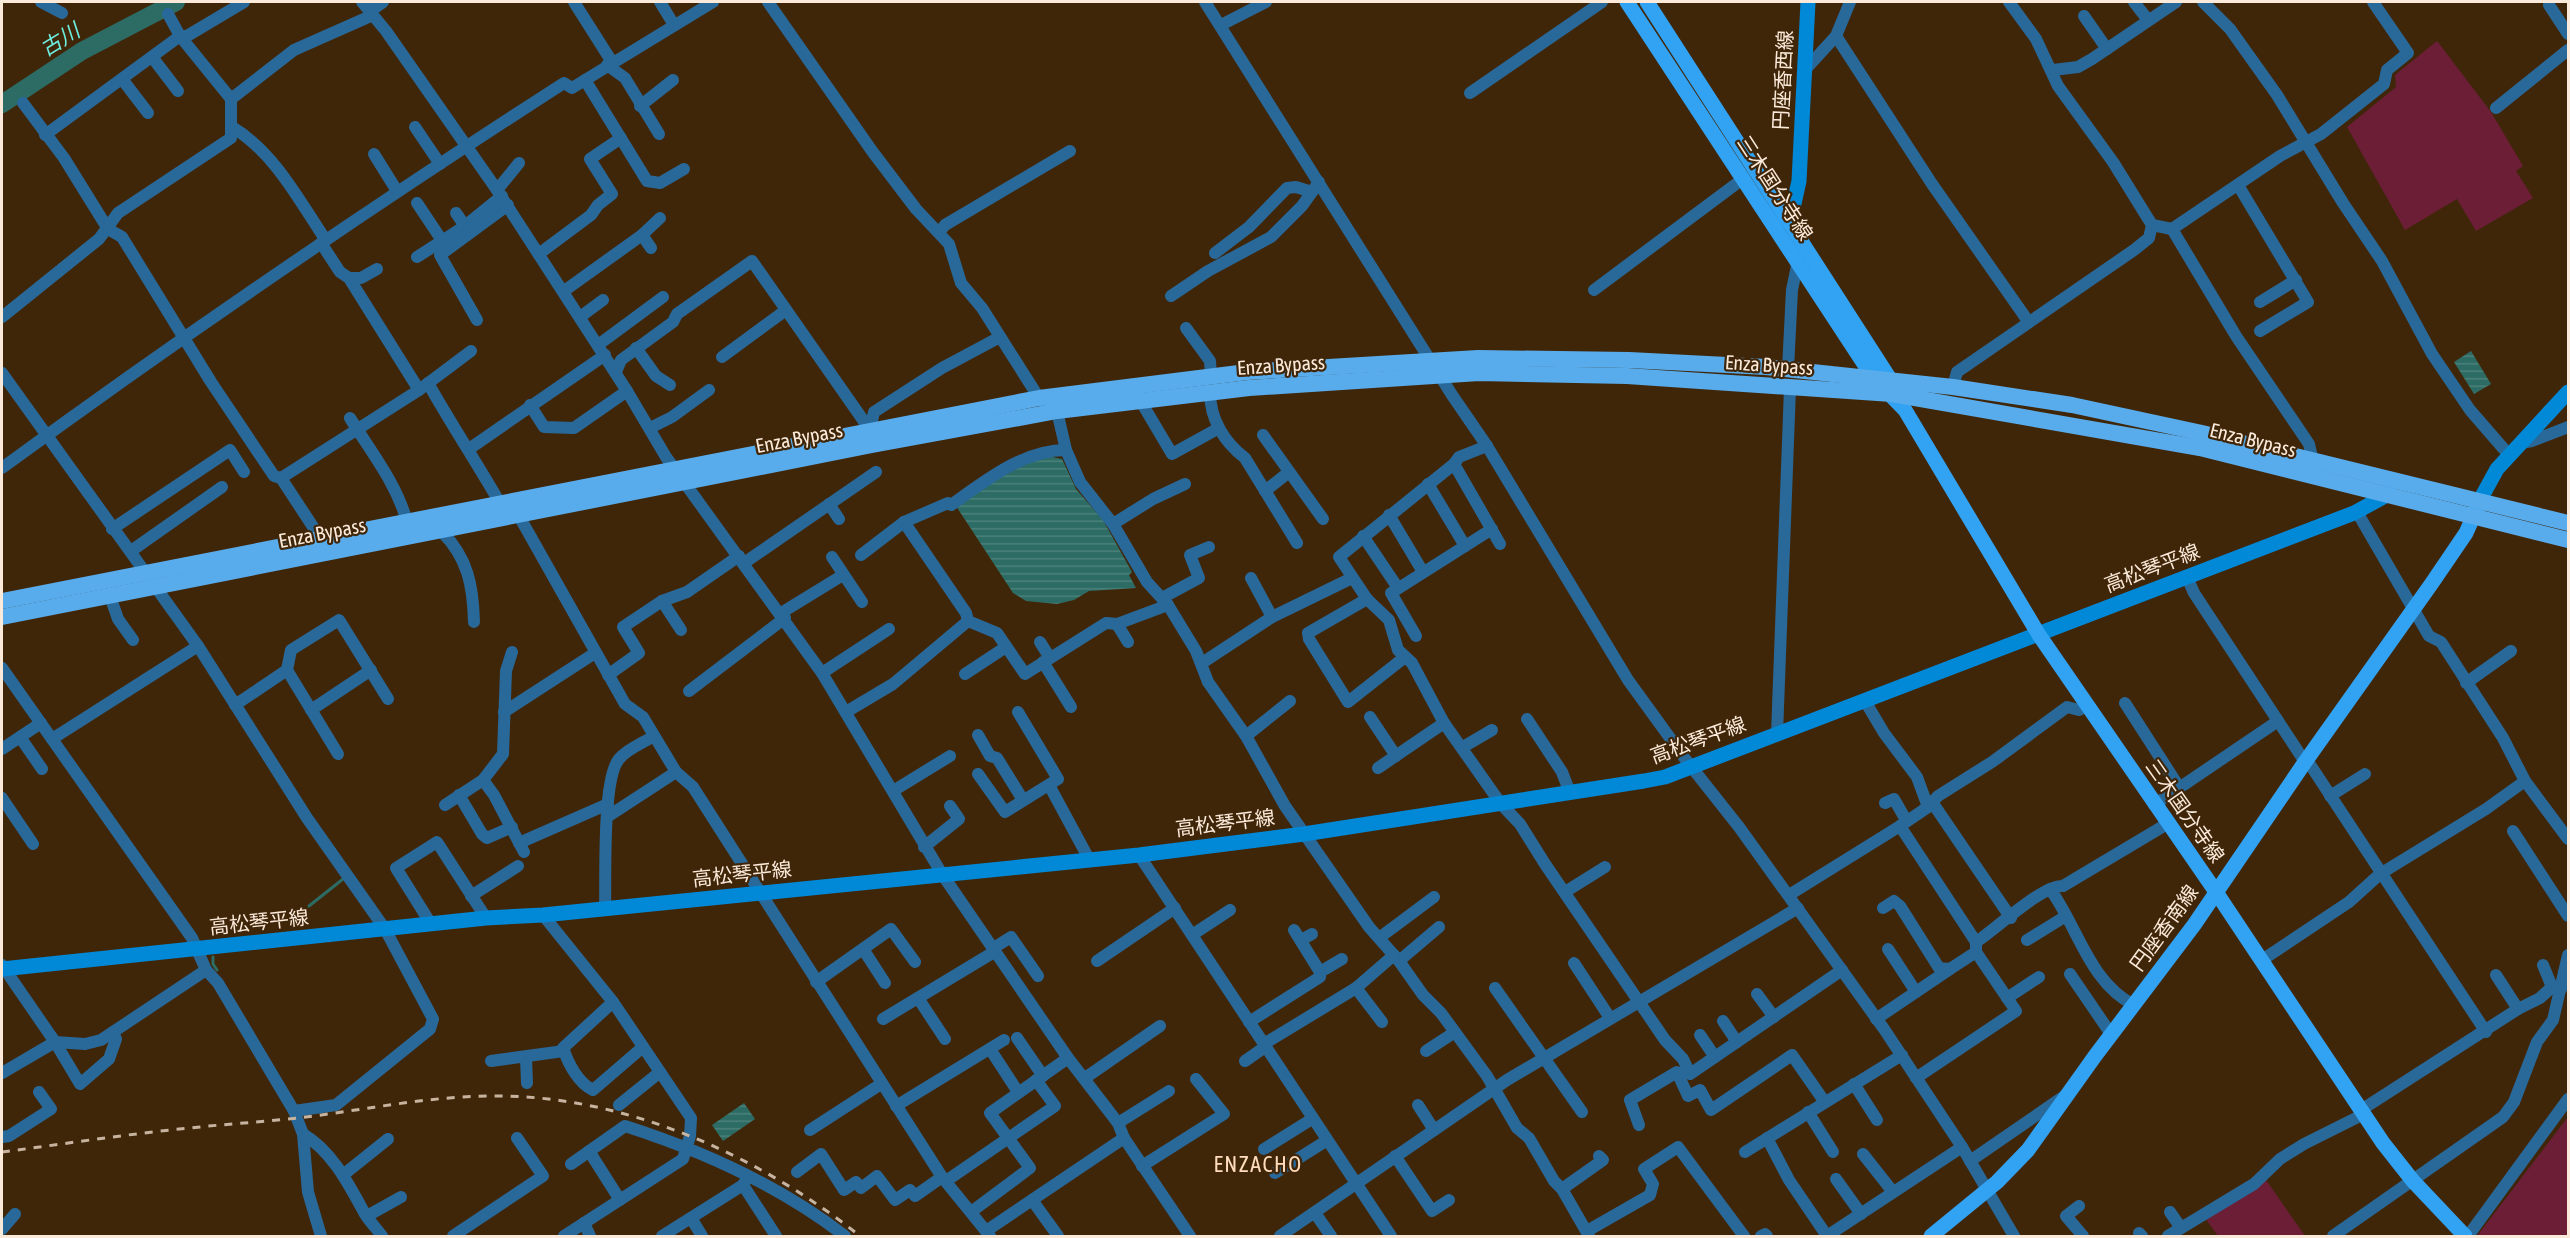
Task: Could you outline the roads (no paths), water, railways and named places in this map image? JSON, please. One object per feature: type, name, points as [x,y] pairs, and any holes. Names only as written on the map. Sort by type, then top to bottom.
[{"type":"highway","name":"Enza Bypass","points":[[2,617],[110,596],[152,579],[321,539],[500,503],[679,476],[871,438],[1039,398],[1210,384],[1431,360],[1478,358],[1629,360],[1872,376],[1891,387],[2389,488],[2480,500],[2568,523]]},
{"type":"highway","name":"Enza Bypass","points":[[871,438],[1140,400],[1210,384],[1479,373],[1627,376],[1790,388],[1953,387],[2072,405],[2313,461],[2475,517],[2568,540]]},
{"type":"highway","name":"Enza Bypass","points":[[2,601],[442,532],[519,516],[679,476]]},
{"type":"main road","name":"三木国分寺線","points":[[1627,2],[1744,178],[1781,220],[1798,261],[1872,376]]},
{"type":"main road","name":"三木国分寺線","points":[[1647,2],[1781,220],[1891,387],[2039,635],[2086,706],[2216,892],[2362,1112],[2413,1181],[2467,1236]]},
{"type":"main road","name":"円座香西線","points":[[1781,220],[1793,208],[1799,181],[1808,2]]},
{"type":"main road","points":[[2480,500],[2488,482],[2509,455],[2568,392]]},
{"type":"main road","name":"高松琴平線","points":[[2,968],[486,918],[543,915],[1139,855],[1304,834],[1644,782],[1865,701],[2356,512],[2389,488]]},
{"type":"main road","name":"円座香南線","points":[[1931,1236],[2021,1158],[2216,892],[2414,609],[2475,517],[2480,500]]},
{"type":"street","points":[[41,2],[62,13]]},
{"type":"street","points":[[45,135],[180,36],[187,36],[244,2]]},
{"type":"street","points":[[231,99],[294,50],[383,2]]},
{"type":"street","points":[[574,2],[610,63],[625,78],[658,134]]},
{"type":"street","points":[[660,2],[674,24]]},
{"type":"street","points":[[2,468],[397,191],[564,83],[572,88],[713,2]]},
{"type":"street","points":[[768,2],[872,151],[916,209],[940,231],[950,244],[960,283],[1000,336],[1039,398],[1057,411],[1066,450],[1080,482],[1113,524],[1147,582],[1165,602],[1202,663],[1208,682],[1246,736],[1271,784],[1379,938],[1455,1032],[1487,1076],[1517,1128],[1529,1138],[1588,1234],[1650,1194],[1653,1184],[1644,1169],[1678,1147],[1744,1236]]},
{"type":"street","points":[[1205,2],[1221,25],[1315,187],[1487,446],[1628,680],[1789,895],[1902,1055],[1962,1147],[2014,1236]]},
{"type":"street","points":[[1221,25],[1266,2]]},
{"type":"street","points":[[1470,93],[1602,2]]},
{"type":"street","points":[[1804,71],[1836,36],[1850,2]]},
{"type":"street","points":[[1953,387],[1957,372],[2134,250],[2149,238],[2152,225],[2113,162],[2058,86],[2053,70],[2030,28],[2009,2]]},
{"type":"street","points":[[2134,2],[2148,20]]},
{"type":"street","points":[[2053,70],[2078,67],[2176,2]]},
{"type":"street","points":[[2203,2],[2230,29],[2277,95],[2382,261],[2432,354],[2470,410],[2509,455]]},
{"type":"street","points":[[2152,225],[2172,229],[2362,104],[2384,84],[2387,70],[2408,53],[2373,2]]},
{"type":"street","points":[[2549,5],[2568,34]]},
{"type":"street","points":[[368,10],[386,31],[540,253],[679,476],[783,616],[822,673],[924,847],[1068,1058],[1118,1123],[1124,1138],[1190,1236]]},
{"type":"street","points":[[2,317],[99,239],[118,213],[231,138],[231,99],[180,36],[168,14]]},
{"type":"street","points":[[2084,16],[2107,49]]},
{"type":"street","points":[[1836,36],[1932,184],[2028,321]]},
{"type":"street","points":[[2496,108],[2568,50]]},
{"type":"street","points":[[152,57],[178,91]]},
{"type":"street","points":[[122,79],[148,112]]},
{"type":"street","points":[[585,80],[647,181],[660,183],[684,168]]},
{"type":"street","points":[[640,106],[673,80]]},
{"type":"street","points":[[23,103],[64,158],[108,229],[122,237],[211,382],[274,476],[281,478],[321,539]]},
{"type":"street","points":[[232,127],[251,140],[278,168],[340,272],[349,279],[469,449],[500,503]]},
{"type":"street","points":[[415,127],[440,164]]},
{"type":"street","points":[[540,253],[591,215],[598,205],[612,194],[590,159],[621,138]]},
{"type":"street","points":[[940,231],[945,225],[1070,151]]},
{"type":"street","points":[[374,154],[397,191]]},
{"type":"street","points":[[477,320],[440,255],[502,197],[519,163]]},
{"type":"street","points":[[1594,290],[1744,178]]},
{"type":"street","points":[[2238,185],[2308,302],[2260,331]]},
{"type":"street","points":[[1215,253],[1249,227],[1287,188],[1315,187]]},
{"type":"street","points":[[1171,296],[1208,271],[1271,237],[1302,206],[1315,187]]},
{"type":"street","points":[[417,257],[465,226],[502,197]]},
{"type":"street","points":[[417,203],[442,242]]},
{"type":"street","points":[[456,213],[465,226]]},
{"type":"street","points":[[564,291],[642,235],[660,219]]},
{"type":"street","points":[[2172,229],[2236,336],[2310,444],[2313,461]]},
{"type":"street","points":[[642,235],[651,248]]},
{"type":"street","points":[[616,372],[621,360],[673,322],[677,314],[752,261],[871,438]]},
{"type":"street","points":[[1788,369],[1792,290],[1798,261]]},
{"type":"street","points":[[349,279],[361,278],[377,269]]},
{"type":"street","points":[[2260,302],[2296,280]]},
{"type":"street","points":[[469,449],[601,350],[663,297]]},
{"type":"street","points":[[580,316],[603,300]]},
{"type":"street","points":[[722,357],[786,310]]},
{"type":"street","points":[[1186,328],[1210,361],[1210,407],[1219,428],[1234,449],[1245,458],[1297,543]]},
{"type":"street","points":[[871,438],[874,412],[942,368],[1000,336]]},
{"type":"street","points":[[636,348],[656,376],[670,385]]},
{"type":"street","points":[[281,478],[354,424],[424,387],[471,351]]},
{"type":"street","points":[[2,373],[198,646],[307,818],[385,929],[428,1008],[432,1023],[416,1040],[336,1105],[294,1111]]},
{"type":"street","points":[[1777,734],[1790,388]]},
{"type":"street","points":[[650,428],[672,417],[709,390]]},
{"type":"street","points":[[530,405],[544,427],[574,428],[627,391]]},
{"type":"street","points":[[1140,400],[1172,453],[1219,428]]},
{"type":"street","points":[[354,424],[385,470],[403,506],[407,522]]},
{"type":"street","points":[[2521,443],[2568,427]]},
{"type":"street","points":[[1263,435],[1323,519]]},
{"type":"street","points":[[1487,446],[1458,457],[1454,464],[1339,557],[1367,599],[1389,620],[1398,650],[1412,663],[1444,723],[1501,804],[1520,824],[1665,1040],[1683,1059],[1690,1074],[1842,970]]},
{"type":"street","points":[[112,529],[230,450],[244,472]]},
{"type":"street","points":[[861,555],[904,522],[948,503],[951,505],[1016,463],[1049,450],[1066,450]]},
{"type":"street","points":[[1454,464],[1500,544]]},
{"type":"street","points":[[608,675],[639,653],[623,627],[662,601],[687,592],[741,559],[876,472]]},
{"type":"street","points":[[1265,491],[1289,472]]},
{"type":"street","points":[[1113,524],[1153,499],[1185,484]]},
{"type":"street","points":[[1428,484],[1465,546]]},
{"type":"street","points":[[131,551],[222,487]]},
{"type":"street","points":[[829,504],[839,519]]},
{"type":"street","points":[[2356,512],[2429,636],[2441,642],[2503,738],[2525,781],[2568,839]]},
{"type":"street","points":[[1389,515],[1423,572]]},
{"type":"street","points":[[519,516],[625,704],[643,717],[676,772],[693,787],[763,893],[881,1084],[944,1179],[988,1234],[1032,1200],[1124,1138]]},
{"type":"street","points":[[904,522],[966,613],[968,621]]},
{"type":"street","points":[[1416,636],[1391,593],[1492,529]]},
{"type":"street","points":[[442,532],[455,545],[472,581],[474,622]]},
{"type":"street","points":[[1363,536],[1398,588]]},
{"type":"street","points":[[968,621],[997,633],[1025,674],[1106,623],[1117,624],[1165,602],[1199,578],[1190,555],[1209,547]]},
{"type":"street","points":[[832,557],[862,602]]},
{"type":"street","points":[[689,691],[783,616],[843,574]]},
{"type":"street","points":[[2187,577],[2194,593],[2278,721],[2305,762],[2311,766],[2486,1032]]},
{"type":"street","points":[[1251,578],[1272,616]]},
{"type":"street","points":[[1202,663],[1272,616],[1352,578]]},
{"type":"street","points":[[110,596],[118,619],[134,640]]},
{"type":"street","points":[[1367,599],[1308,633],[1309,639],[1348,702],[1405,657]]},
{"type":"street","points":[[662,601],[681,630]]},
{"type":"street","points":[[338,754],[287,670],[291,650],[339,620],[388,699]]},
{"type":"street","points":[[846,712],[893,684],[968,621]]},
{"type":"street","points":[[1117,624],[1128,642]]},
{"type":"street","points":[[822,673],[889,629]]},
{"type":"street","points":[[1040,642],[1071,707]]},
{"type":"street","points":[[52,739],[198,646]]},
{"type":"street","points":[[965,674],[1006,647]]},
{"type":"street","points":[[2466,683],[2511,651]]},
{"type":"street","points":[[445,805],[483,780],[503,754],[507,671],[512,652]]},
{"type":"street","points":[[504,712],[595,653]]},
{"type":"street","points":[[2,668],[198,949],[206,970],[218,983],[294,1111],[303,1134],[308,1192],[321,1236]]},
{"type":"street","points":[[235,705],[287,670]]},
{"type":"street","points":[[311,710],[371,670]]},
{"type":"street","points":[[1246,736],[1290,701]]},
{"type":"street","points":[[1865,701],[1884,733],[1917,777],[1930,805],[2011,918]]},
{"type":"street","points":[[2125,702],[2180,788]]},
{"type":"street","points":[[1789,895],[1930,805],[2067,707],[2079,710],[2086,706]]},
{"type":"street","points":[[978,774],[1005,812],[1059,779],[1018,712]]},
{"type":"street","points":[[1370,717],[1396,756]]},
{"type":"street","points":[[1527,719],[1562,772],[1570,793]]},
{"type":"street","points":[[2154,804],[2278,721]]},
{"type":"street","points":[[2,749],[41,723]]},
{"type":"street","points":[[1378,768],[1444,723]]},
{"type":"street","points":[[1463,747],[1492,730]]},
{"type":"street","points":[[978,735],[990,756],[997,758],[1023,800]]},
{"type":"street","points":[[605,909],[608,811],[615,765],[621,757],[654,736]]},
{"type":"street","points":[[20,737],[42,769]]},
{"type":"street","points":[[893,792],[950,756]]},
{"type":"street","points":[[483,780],[522,847],[608,811],[676,772]]},
{"type":"street","points":[[2330,796],[2365,774]]},
{"type":"street","points":[[2262,960],[2349,902],[2380,874],[2486,809],[2525,781]]},
{"type":"street","points":[[1049,785],[1089,859]]},
{"type":"street","points":[[459,795],[482,834],[487,838],[512,827]]},
{"type":"street","points":[[2,798],[33,844]]},
{"type":"street","points":[[1885,803],[1894,799],[1903,823],[2016,1011],[1916,1078]]},
{"type":"street","points":[[924,847],[959,819],[950,806]]},
{"type":"street","points":[[1876,1019],[1950,969],[2050,889],[2063,886],[2167,824]]},
{"type":"street","points":[[2512,831],[2568,916]]},
{"type":"street","points":[[431,924],[396,868],[437,842],[486,918]]},
{"type":"street","points":[[1139,855],[1354,1184],[1391,1236]]},
{"type":"street","points":[[471,896],[518,866]]},
{"type":"street","points":[[1565,892],[1605,867]]},
{"type":"street","points":[[2050,889],[2077,941],[2116,996],[2134,1005]]},
{"type":"street","points":[[1379,938],[1434,897]]},
{"type":"street","points":[[1883,908],[1894,901],[1900,906],[1939,968],[1950,969]]},
{"type":"street","points":[[1097,962],[1175,908]]},
{"type":"street","points":[[1280,1236],[1545,1056],[1798,908]]},
{"type":"street","points":[[1192,935],[1230,910]]},
{"type":"street","points":[[543,915],[613,1002],[691,1118],[687,1149],[683,1159],[564,1236]]},
{"type":"street","points":[[2026,940],[2066,916]]},
{"type":"street","points":[[1245,1060],[1356,988],[1439,927]]},
{"type":"street","points":[[816,982],[891,929],[915,962]]},
{"type":"street","points":[[1249,1022],[1320,977],[1320,972],[1297,935],[1312,934]]},
{"type":"street","points":[[883,1019],[1011,937],[1038,976]]},
{"type":"street","points":[[863,949],[885,983]]},
{"type":"street","points":[[1888,949],[1916,992]]},
{"type":"street","points":[[2333,1236],[2503,1117],[2514,1102],[2537,1042],[2553,1020],[2557,988],[2568,955]]},
{"type":"street","points":[[1320,972],[1342,958]]},
{"type":"street","points":[[1574,963],[1610,1018]]},
{"type":"street","points":[[2543,965],[2557,988]]},
{"type":"street","points":[[2,968],[55,1042],[80,1084],[110,1059],[116,1039],[112,1032]]},
{"type":"street","points":[[2,1073],[55,1042],[85,1044],[101,1040],[206,970]]},
{"type":"street","points":[[2070,974],[2111,1034]]},
{"type":"street","points":[[2496,975],[2518,1008]]},
{"type":"street","points":[[2007,998],[2039,977]]},
{"type":"street","points":[[1356,988],[1382,1022]]},
{"type":"street","points":[[1495,988],[1545,1056],[1582,1112]]},
{"type":"street","points":[[2168,1236],[2254,1184],[2280,1159],[2362,1112],[2486,1032],[2518,1008],[2557,988]]},
{"type":"street","points":[[1757,994],[1774,1017]]},
{"type":"street","points":[[918,998],[945,1039]]},
{"type":"street","points":[[613,1002],[563,1048],[568,1062],[586,1086],[593,1089],[643,1047]]},
{"type":"street","points":[[1723,1021],[1737,1042]]},
{"type":"street","points":[[1085,1078],[1160,1026]]},
{"type":"street","points":[[1426,1051],[1455,1032]]},
{"type":"street","points":[[1700,1035],[1715,1057]]},
{"type":"street","points":[[797,1172],[821,1154],[844,1190],[856,1182],[861,1188],[877,1176],[895,1200],[910,1190],[915,1196],[944,1179],[1055,1106],[1017,1038]]},
{"type":"street","points":[[896,1106],[1004,1040]]},
{"type":"street","points":[[990,1049],[1018,1092]]},
{"type":"street","points":[[491,1061],[564,1051]]},
{"type":"street","points":[[1639,1125],[1630,1100],[1677,1072],[1688,1096],[1700,1090],[1711,1110],[1792,1055],[1824,1101]]},
{"type":"street","points":[[1745,1152],[1824,1101],[1902,1055]]},
{"type":"street","points":[[526,1058],[527,1083]]},
{"type":"street","points":[[971,1212],[1030,1168],[990,1113],[1068,1058]]},
{"type":"street","points":[[619,1106],[660,1072]]},
{"type":"street","points":[[1142,1166],[1224,1114],[1196,1079]]},
{"type":"street","points":[[810,1130],[881,1084]]},
{"type":"street","points":[[1854,1084],[1877,1120]]},
{"type":"street","points":[[1118,1123],[1169,1091]]},
{"type":"street","points":[[2,1125],[5,1137],[51,1109],[39,1092]]},
{"type":"street","points":[[1970,1161],[2067,1095]]},
{"type":"street","points":[[2467,1236],[2568,1100]]},
{"type":"street","points":[[1418,1105],[1434,1130]]},
{"type":"street","points":[[1808,1112],[1833,1152]]},
{"type":"street","points":[[1264,1149],[1312,1119]]},
{"type":"street","points":[[571,1164],[625,1126],[674,1142],[746,1181],[773,1188],[845,1236]]},
{"type":"street","points":[[303,1134],[316,1142],[343,1175],[366,1216],[382,1236]]},
{"type":"street","points":[[453,1236],[543,1176],[517,1137]]},
{"type":"street","points":[[1767,1138],[1789,1180],[1827,1236],[1962,1147]]},
{"type":"street","points":[[343,1175],[388,1139]]},
{"type":"street","points":[[1275,1173],[1326,1140]]},
{"type":"street","points":[[590,1151],[620,1200]]},
{"type":"street","points":[[1863,1154],[1893,1192]]},
{"type":"street","points":[[1395,1156],[1432,1211],[1449,1200]]},
{"type":"street","points":[[1562,1189],[1603,1160],[1599,1156]]},
{"type":"street","points":[[1836,1179],[1861,1214]]},
{"type":"street","points":[[662,1236],[746,1181]]},
{"type":"street","points":[[746,1181],[776,1236]]},
{"type":"street","points":[[366,1216],[401,1197]]},
{"type":"street","points":[[1032,1200],[1058,1236]]},
{"type":"street","points":[[2079,1206],[2066,1216],[2083,1236]]},
{"type":"street","points":[[2170,1212],[2181,1228]]},
{"type":"street","points":[[1315,1213],[1331,1236]]},
{"type":"street","points":[[2,1229],[15,1214]]},
{"type":"street","points":[[691,1218],[702,1236]]},
{"type":"street","points":[[584,1223],[590,1236]]},
{"type":"street","points":[[1761,1236],[1765,1234],[1767,1236]]},
{"type":"water","points":[[2471,351],[2491,384],[2474,394],[2454,362]]},
{"type":"water","points":[[1048,456],[1062,459],[1076,489],[1103,520],[1132,572],[1129,575],[1136,588],[1089,591],[1074,600],[1057,604],[1026,601],[1013,593],[956,506],[1010,470]]},
{"type":"water","points":[[744,1103],[755,1119],[723,1141],[712,1125]]},
{"type":"waterway","name":"古川","points":[[2,104],[82,51],[176,2]]},
{"type":"waterway","points":[[309,906],[343,879]]},
{"type":"waterway","points":[[213,957],[213,964],[217,970]]},
{"type":"railway","points":[[2,1152],[143,1133],[298,1118],[450,1098],[500,1096],[549,1099],[597,1107],[645,1120],[692,1137],[737,1157],[780,1181],[821,1207],[860,1236]]},
{"type":"district","name":"ENZACHO","points":[[1258,1164]]}]
